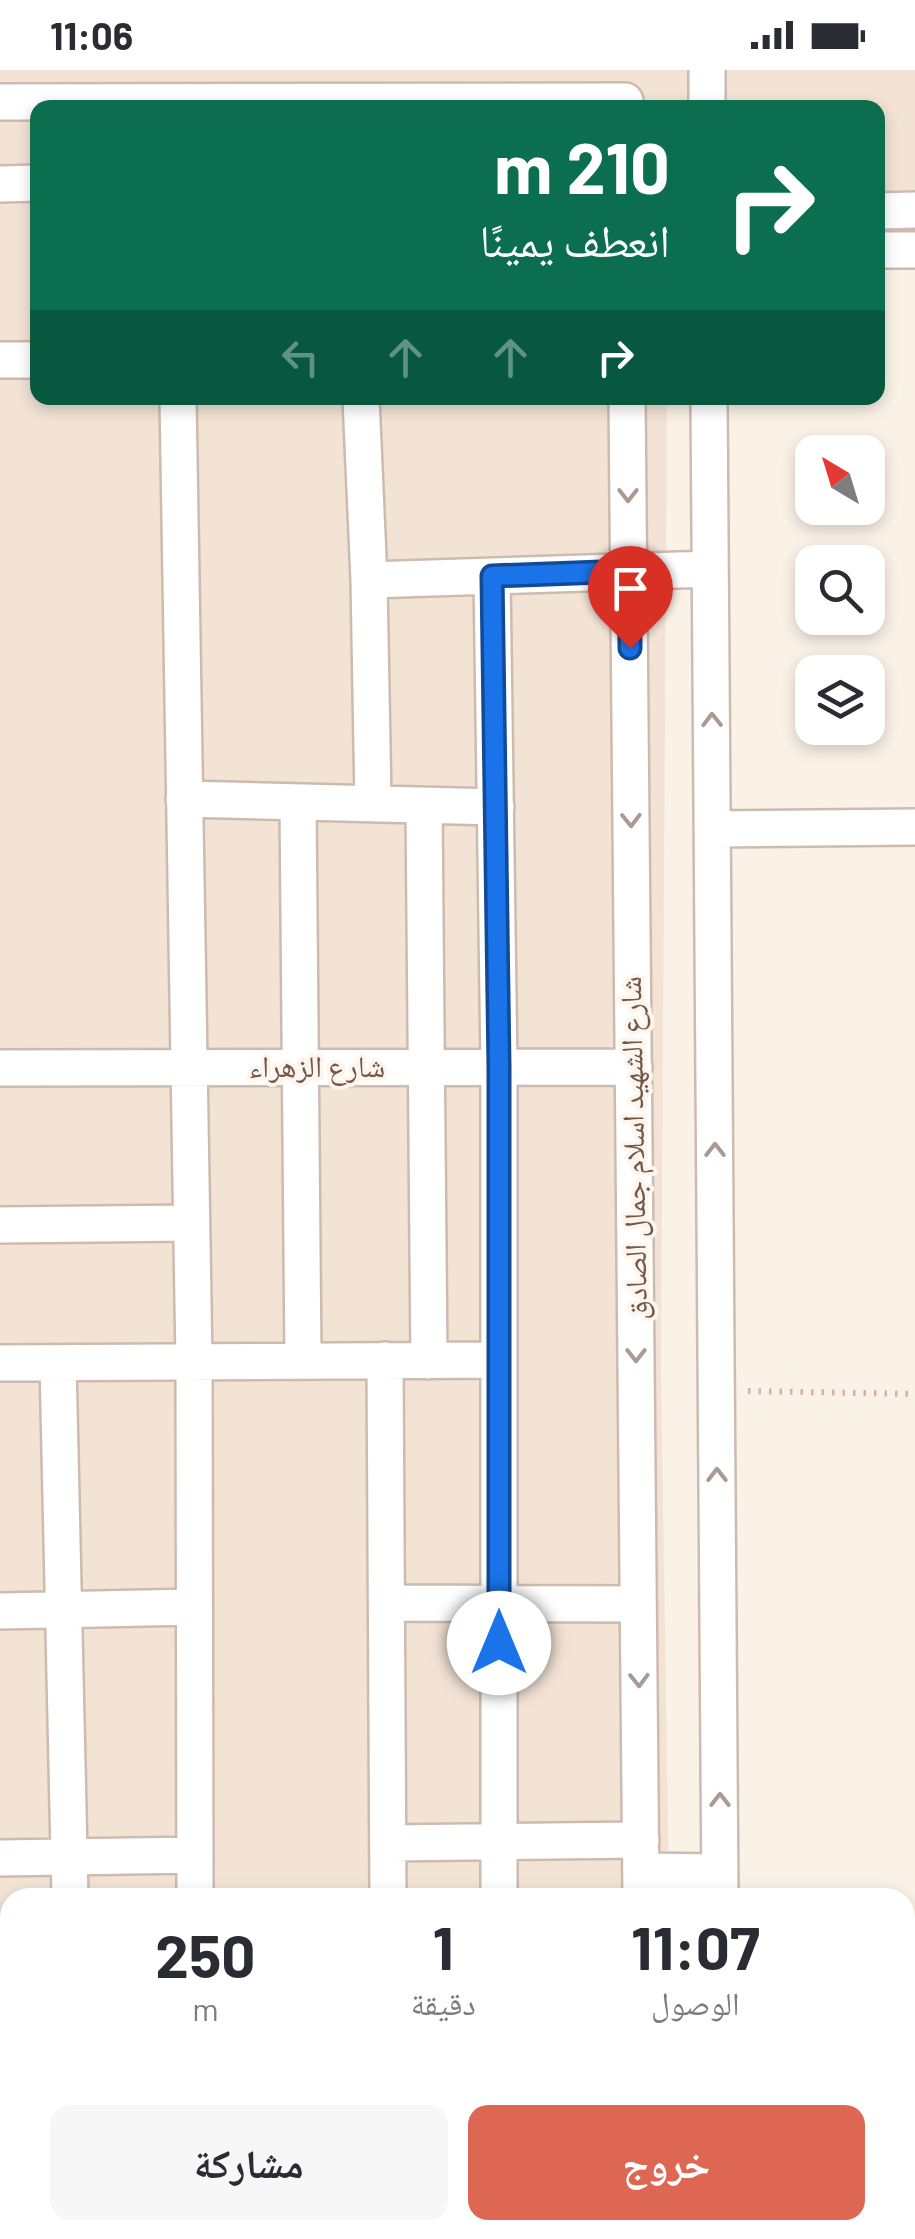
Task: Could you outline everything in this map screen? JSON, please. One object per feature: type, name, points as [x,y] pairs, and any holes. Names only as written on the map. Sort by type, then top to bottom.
[{"type":"street","points":[[707,70],[707,100]]},
{"type":"street","points":[[0,102],[95,93],[624,93]]},
{"type":"street","points":[[0,184],[30,184]]},
{"type":"street","points":[[885,210],[915,210]]},
{"type":"street","points":[[885,250],[915,250]]},
{"type":"street","points":[[0,360],[30,360]]},
{"type":"street","points":[[178,405],[194,1362],[195,1888]]},
{"type":"street","points":[[361,405],[373,802]]},
{"type":"street","name":"شارع الشهيد اسلام جمال الصادق","points":[[627,405],[641,1869]]},
{"type":"street","points":[[388,1843],[499,1841],[720,1885],[709,405]]},
{"type":"street","points":[[368,580],[710,568]]},
{"type":"street","points":[[492,576],[499,1067],[499,1888]]},
{"type":"street","points":[[184,798],[496,807]]},
{"type":"street","points":[[298,802],[303,1361]]},
{"type":"street","points":[[424,806],[430,1360]]},
{"type":"street","points":[[713,829],[915,827]]},
{"type":"street","name":"شارع الزهراء","points":[[0,1068],[634,1067]]},
{"type":"street","points":[[0,1225],[192,1224]]},
{"type":"street","points":[[385,1360],[388,1888]]},
{"type":"street","points":[[0,1363],[499,1360]]},
{"type":"street","points":[[58,1363],[70,1888]]},
{"type":"street","points":[[387,1603],[638,1604]]},
{"type":"street","points":[[0,1611],[194,1607]]},
{"type":"street","points":[[0,1858],[195,1855]]},
{"type":"path","points":[[716,1390],[915,1394]]},
{"type":"shaded area","points":[[0,70],[915,70],[915,230],[885,230],[885,100],[30,100],[30,405],[667,405],[661,1368],[669,1888],[0,1888]]},
{"type":"route","points":[[499,1643],[499,1067],[492,576],[629,571],[630,648]]}]
